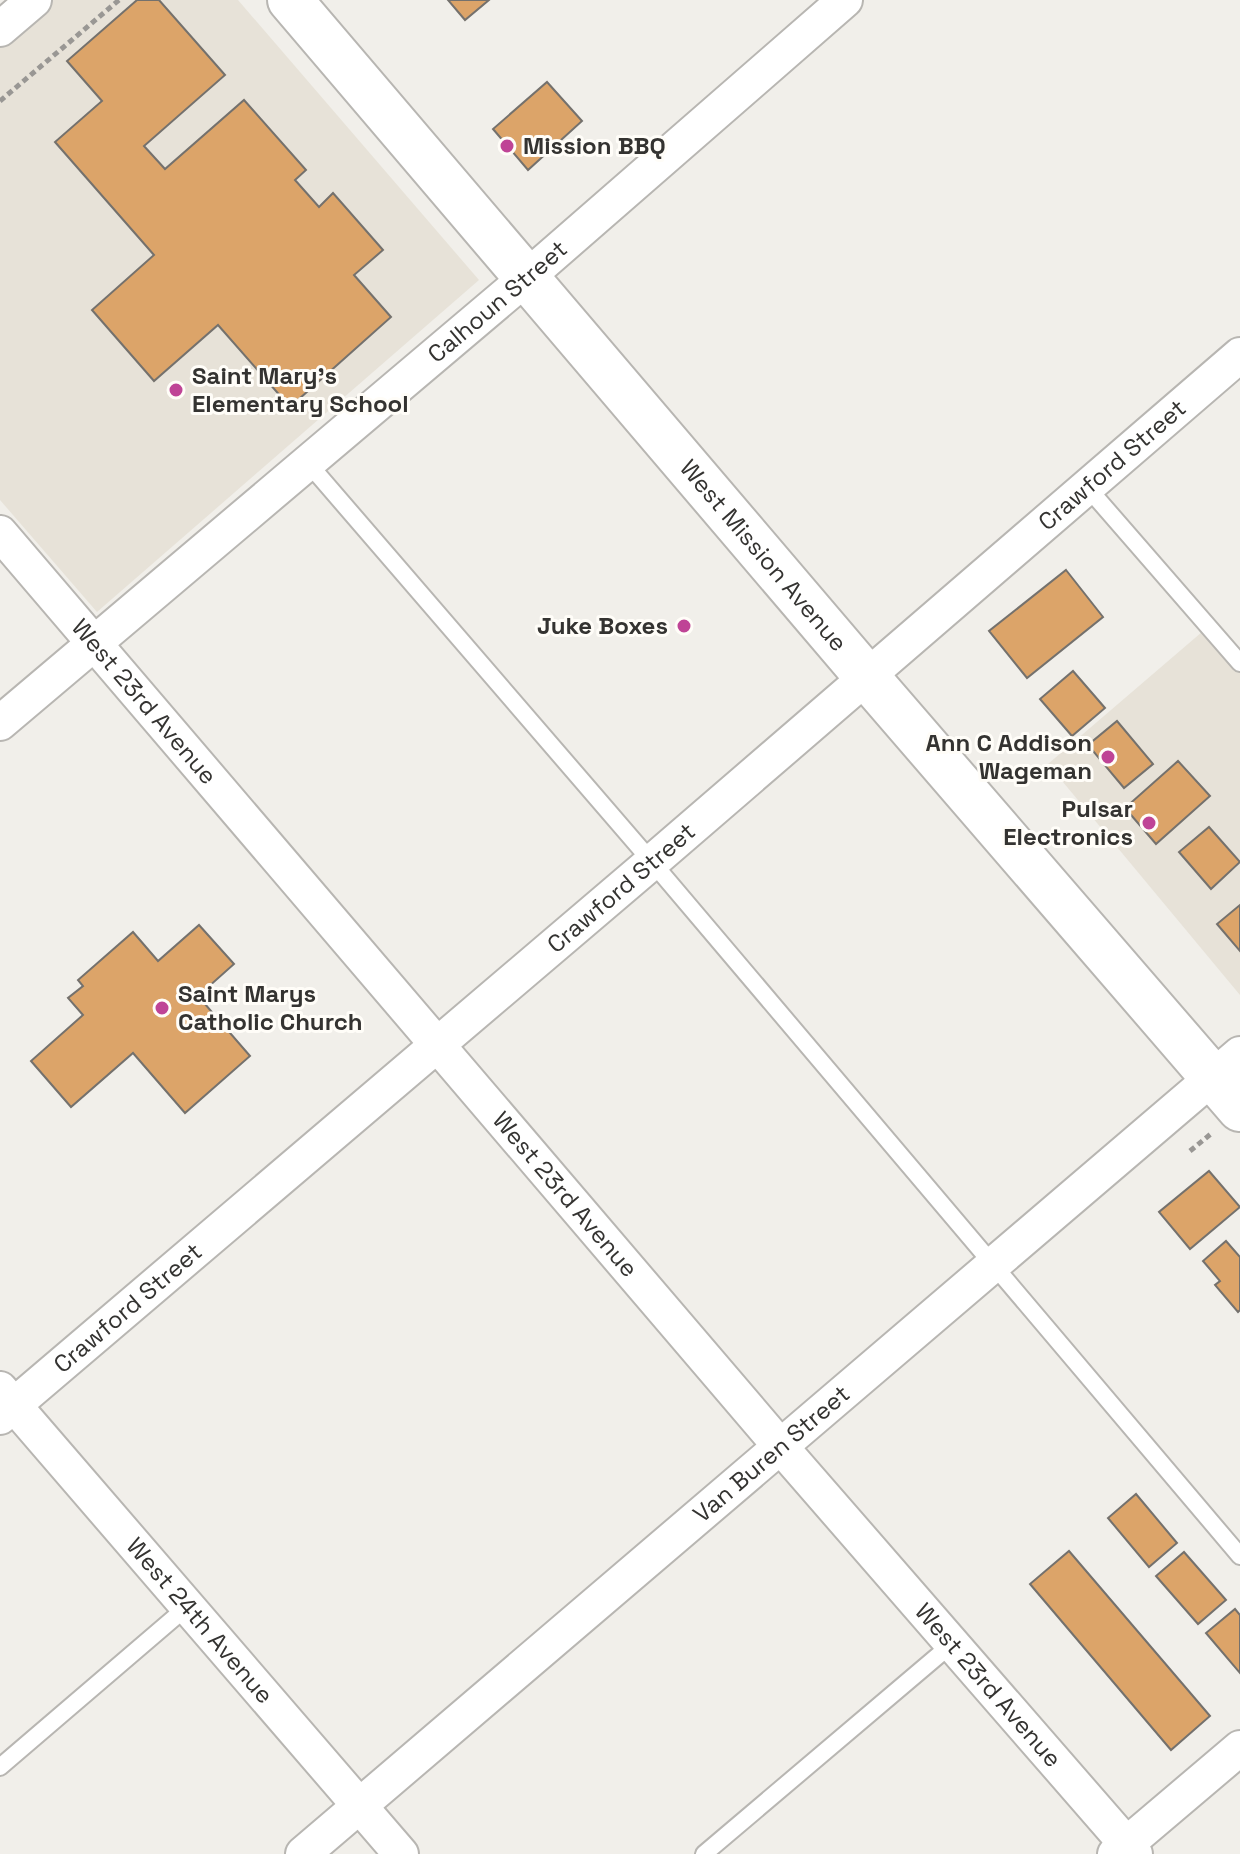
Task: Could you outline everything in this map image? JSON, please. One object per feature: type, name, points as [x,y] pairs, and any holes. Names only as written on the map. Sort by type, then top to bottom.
[{"type":"main road","name":"West Mission Avenue","points":[[290,0],[1226,1093]]},
{"type":"street","points":[[0,29],[34,0]]},
{"type":"street","name":"Calhoun Street","points":[[0,723],[526,278],[845,0]]},
{"type":"street","name":"Crawford Street","points":[[5,1403],[437,1045],[1240,355]]},
{"type":"street","name":"West 23rd Avenue","points":[[0,533],[780,1446],[953,1643],[1125,1851]]},
{"type":"street","name":"Van Buren Street","points":[[303,1854],[994,1264],[1226,1093]]},
{"type":"street","name":"West 24th Avenue","points":[[5,1403],[188,1606],[401,1854]]},
{"type":"street","points":[[1125,1851],[1240,1748]]},
{"type":"lane","points":[[308,463],[652,862],[1240,1556]]},
{"type":"lane","points":[[1087,487],[1240,663]]},
{"type":"lane","points":[[0,1767],[188,1606]]},
{"type":"lane","points":[[704,1854],[953,1643]]},
{"type":"path","points":[[0,101],[119,0]]},
{"type":"path","points":[[1190,1151],[1226,1093]]},
{"type":"shaded area","name":"Saint Mary's Elementary School","points":[[34,0],[238,0],[479,280],[97,612],[0,500],[0,29]]},
{"type":"shaded area","points":[[1209,626],[1240,663],[1240,995],[1048,764]]},
{"type":"building","name":"Saint Mary's Elementary School","points":[[137,0],[159,0],[225,75],[144,146],[165,169],[244,100],[306,170],[295,180],[319,207],[333,193],[383,250],[354,275],[391,317],[290,407],[218,325],[154,381],[92,310],[154,255],[55,142],[102,101],[67,61]]},
{"type":"building","points":[[448,0],[489,0],[465,20]]},
{"type":"building","points":[[547,82],[582,121],[528,170],[493,129]]},
{"type":"building","points":[[1066,570],[1103,617],[1027,678],[989,631]]},
{"type":"building","points":[[1073,671],[1105,708],[1072,736],[1040,699]]},
{"type":"building","points":[[1117,721],[1153,764],[1124,788],[1088,745]]},
{"type":"building","points":[[1178,761],[1210,796],[1156,844],[1125,808]]},
{"type":"building","points":[[1209,827],[1240,862],[1211,889],[1179,852]]},
{"type":"building","points":[[1240,905],[1240,951],[1217,924]]},
{"type":"building","points":[[199,925],[234,964],[198,996],[250,1056],[185,1113],[133,1053],[71,1107],[31,1061],[83,1015],[68,998],[83,986],[78,980],[133,932],[158,961]]},
{"type":"building","points":[[1209,1171],[1240,1207],[1190,1249],[1159,1212]]},
{"type":"building","points":[[1226,1241],[1240,1257],[1238,1312],[1215,1285],[1220,1281],[1203,1261]]},
{"type":"building","points":[[1136,1494],[1177,1543],[1149,1567],[1108,1518]]},
{"type":"building","points":[[1069,1551],[1210,1716],[1171,1750],[1030,1584]]},
{"type":"building","points":[[1184,1552],[1226,1600],[1198,1624],[1156,1576]]},
{"type":"building","points":[[1235,1609],[1240,1615],[1240,1673],[1206,1633]]},
{"type":"place","name":"Mission BBQ","points":[[507,146]]},
{"type":"place","name":"Saint Mary's Elementary School","points":[[176,390]]},
{"type":"place","name":"Juke Boxes","points":[[684,626]]},
{"type":"place","name":"Ann C Addison Wageman","points":[[1108,757]]},
{"type":"place","name":"Pulsar Electronics","points":[[1149,823]]},
{"type":"place","name":"Saint Marys Catholic Church","points":[[162,1008]]}]
